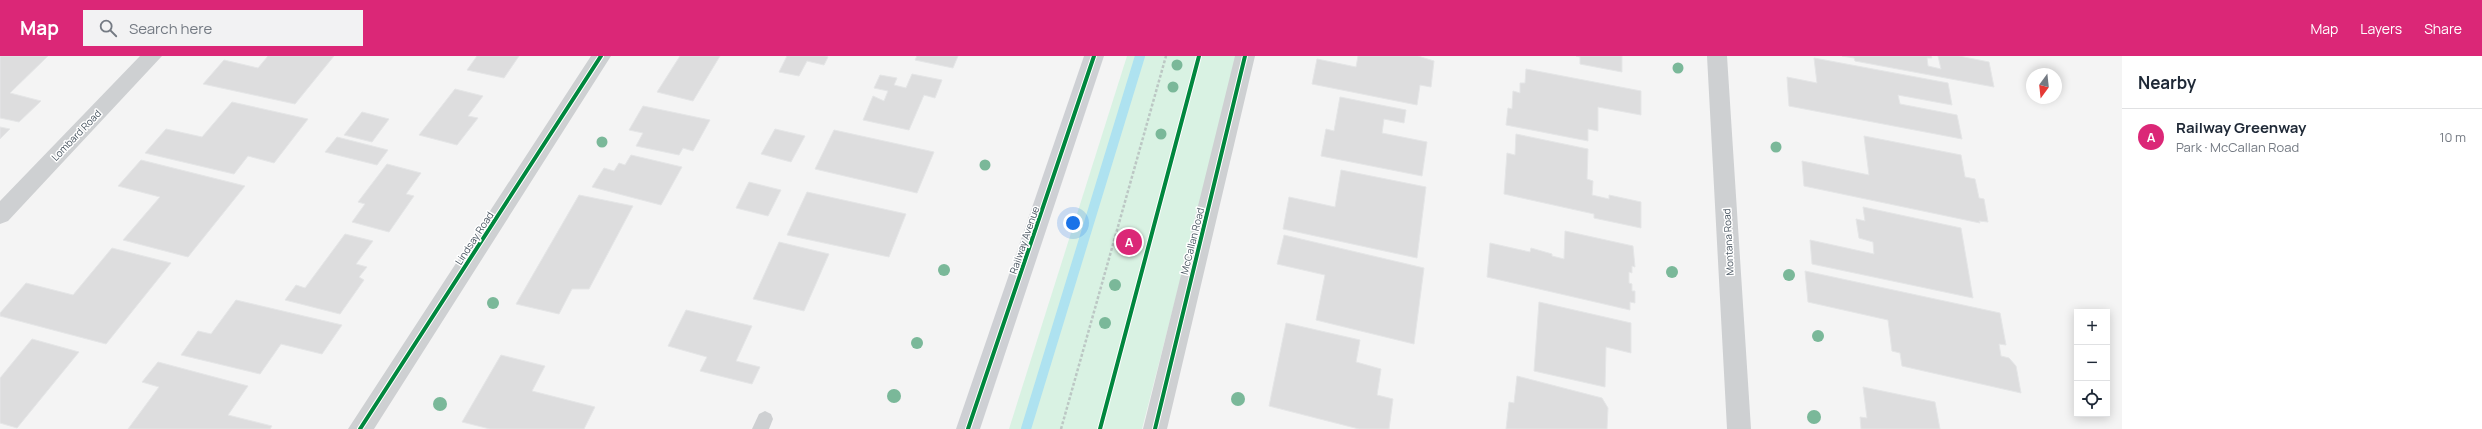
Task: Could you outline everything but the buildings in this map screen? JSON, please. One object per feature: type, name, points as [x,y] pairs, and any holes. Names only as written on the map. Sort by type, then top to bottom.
[{"type":"main road","name":"Railway Avenue","points":[[968,429],[1094,56]]},
{"type":"street","name":"Lombard Road","points":[[0,214],[152,56]]},
{"type":"street","name":"Lindsay Road","points":[[360,429],[601,56]]},
{"type":"street","name":"McCallan Road","points":[[1154,429],[1245,56]]},
{"type":"street","name":"Montana Road","points":[[1717,56],[1738,429]]},
{"type":"path","points":[[1062,429],[1166,56]]},
{"type":"green space","points":[[1127,56],[1238,56],[1142,429],[1009,429]]},
{"type":"waterway","points":[[1026,429],[1140,56]]},
{"type":"cycle path","points":[[360,429],[601,56]]},
{"type":"cycle path","points":[[968,429],[1094,56]]},
{"type":"cycle path","points":[[1100,429],[1199,56]]},
{"type":"cycle path","points":[[1155,429],[1245,56]]},
{"type":"place","name":"Railway Greenway","points":[[1129,242]]}]
